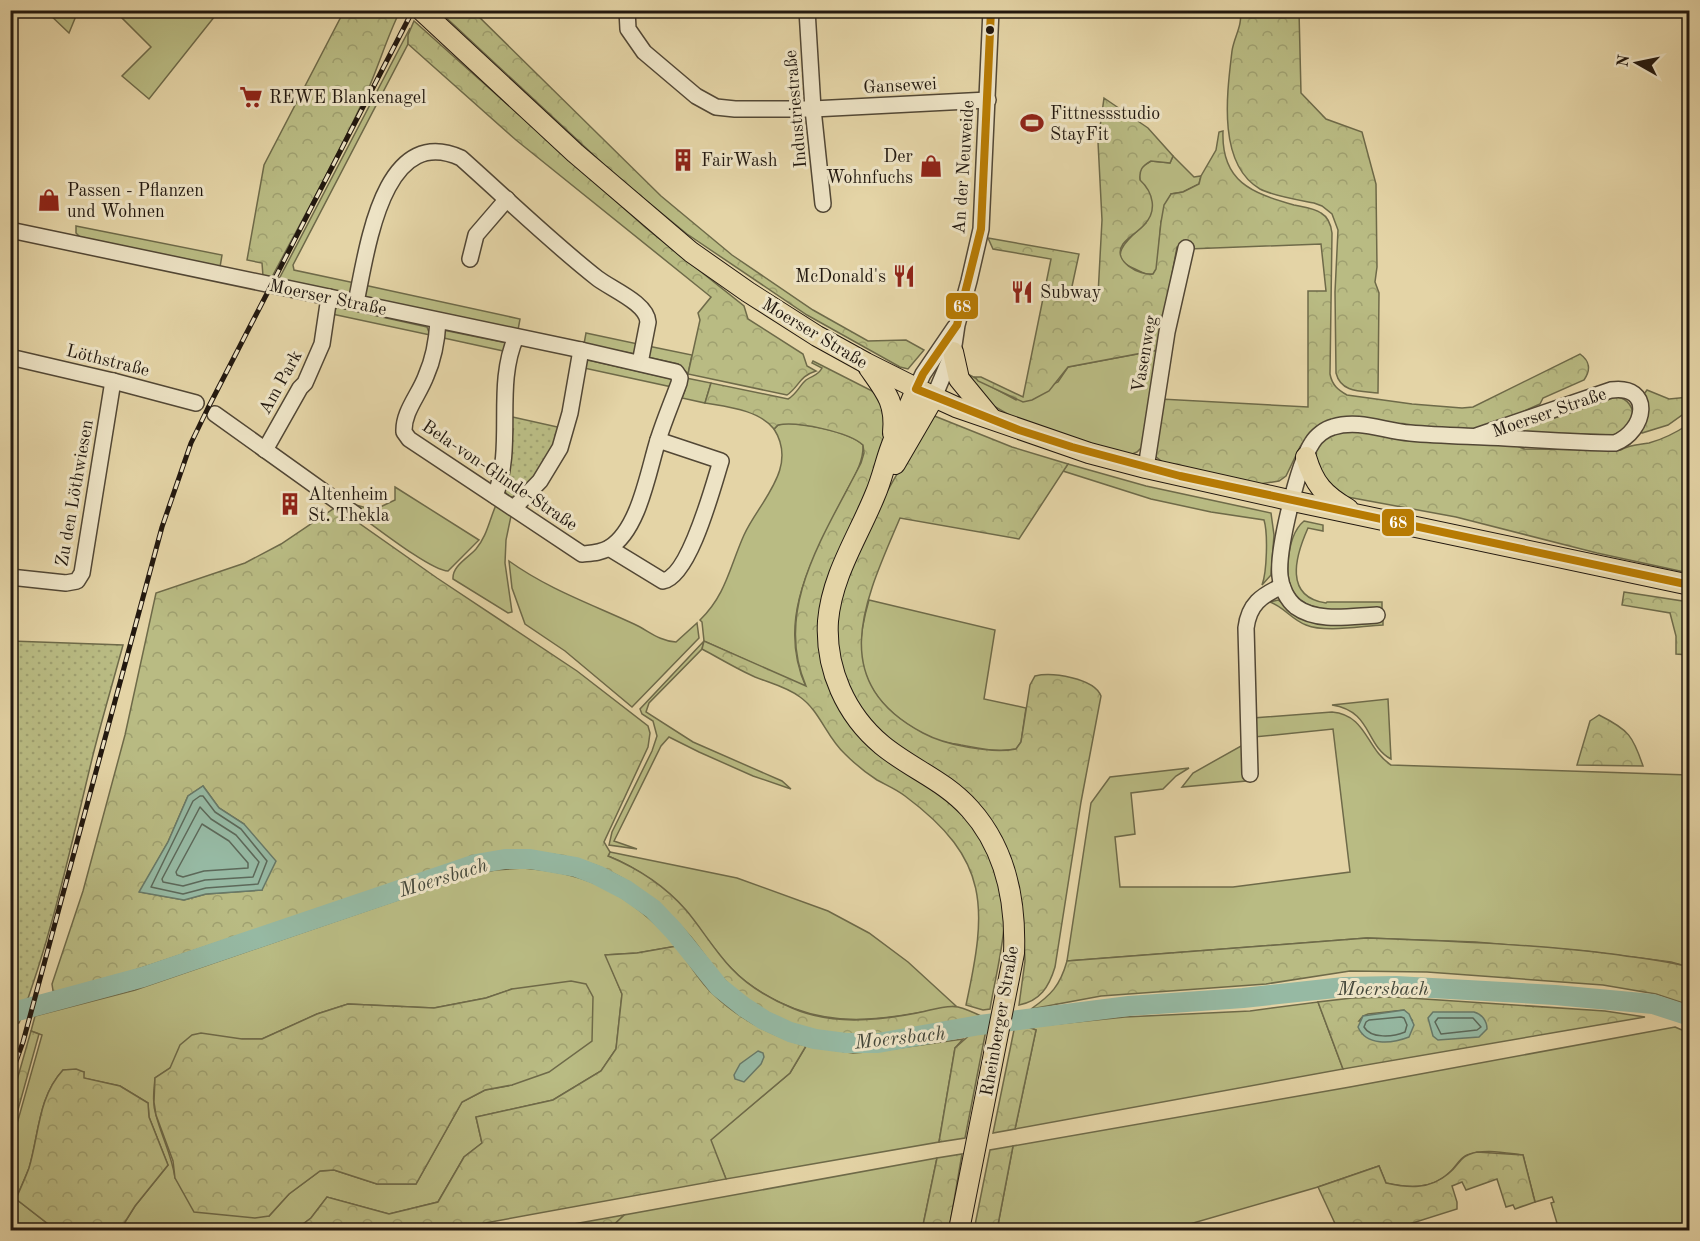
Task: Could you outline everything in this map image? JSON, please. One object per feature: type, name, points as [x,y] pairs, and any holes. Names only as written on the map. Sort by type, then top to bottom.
[{"type":"main road","name":"Moerser Straße","points":[[423,12],[575,153],[691,252],[765,303],[866,363],[925,393],[993,420],[1089,453],[1146,468],[1689,585]]},
{"type":"main road","points":[[953,352],[959,379],[993,420]]},
{"type":"main road","points":[[866,363],[891,399],[894,416],[891,446]]},
{"type":"main road","name":"Rheinberger Straße","points":[[876,494],[891,446],[925,393]]},
{"type":"main road","name":"Rheinberger Straße","points":[[925,393],[837,579],[828,621],[830,660],[843,695],[862,726],[883,746],[936,779],[970,809],[990,836],[1009,883],[1015,923],[1014,953],[959,1230]]},
{"type":"main road","points":[[1306,457],[1311,474],[1318,485],[1332,500],[1358,515]]},
{"type":"street","name":"Gansewei","points":[[627,10],[628,29],[644,52],[696,96],[716,107],[813,109],[988,100]]},
{"type":"street","name":"Industriestraße","points":[[807,10],[813,109],[823,204]]},
{"type":"street","name":"An der Neuweide","points":[[925,393],[953,352],[957,325],[981,229],[991,10]]},
{"type":"street","points":[[356,303],[380,202],[388,185],[414,158],[423,153],[447,152],[462,158],[598,279],[638,305],[648,316],[640,363]]},
{"type":"street","points":[[470,259],[476,235],[507,199]]},
{"type":"street","name":"Moerser Straße","points":[[10,230],[671,371],[679,375],[679,383],[658,440]]},
{"type":"street","name":"Vasenweg","points":[[1146,468],[1167,332],[1186,248]]},
{"type":"street","name":"Am Park","points":[[265,450],[305,383],[318,354],[322,344],[329,297]]},
{"type":"street","name":"Bela-von-Glinde-Straße","points":[[438,321],[433,358],[421,389],[406,415],[404,432],[409,439],[582,554],[597,553],[609,548]]},
{"type":"street","name":"An der Neuweide","points":[[925,393],[923,374],[957,325]]},
{"type":"street","points":[[495,496],[499,487],[503,456],[505,386],[516,337]]},
{"type":"street","points":[[514,508],[540,481],[560,448],[570,413],[581,350]]},
{"type":"street","name":"Löthstraße","points":[[10,357],[196,403]]},
{"type":"street","name":"Zu den Löthwiesen","points":[[10,577],[66,583],[77,581],[82,573],[113,381]]},
{"type":"street","name":"Moerser Straße","points":[[1282,586],[1281,551],[1306,457],[1312,442],[1333,427],[1358,424],[1406,433],[1615,443],[1625,439],[1633,432],[1641,410],[1639,400],[1634,393],[1627,390],[1611,390],[1476,436]]},
{"type":"street","points":[[215,414],[355,514]]},
{"type":"street","points":[[658,440],[721,461],[690,552],[680,569],[669,580],[663,581],[609,548],[622,538],[643,497],[658,440]]},
{"type":"street","points":[[1250,774],[1246,628],[1247,616],[1251,607],[1267,593],[1282,586],[1288,599],[1296,607],[1315,616],[1377,615]]},
{"type":"green space","points":[[121,10],[219,11],[149,99],[122,76],[151,47],[119,15]]},
{"type":"green space","points":[[46,11],[78,11],[69,33]]},
{"type":"green space","points":[[344,11],[400,11],[367,92],[333,162],[272,277],[263,276],[262,263],[247,260],[264,165]]},
{"type":"green space","points":[[439,11],[473,11],[661,196],[732,255],[813,310],[868,341],[906,340],[924,350],[908,369],[900,367],[807,315],[687,234],[615,175]]},
{"type":"green space","points":[[1240,11],[1299,11],[1301,93],[1326,119],[1362,132],[1376,184],[1377,267],[1375,282],[1379,293],[1378,393],[1347,388],[1336,373],[1335,292],[1338,230],[1332,214],[1314,203],[1279,196],[1260,189],[1246,178],[1237,163],[1231,145],[1227,107],[1232,51],[1241,16]]},
{"type":"green space","points":[[414,21],[646,228],[744,306],[748,319],[803,354],[807,366],[816,371],[806,376],[787,395],[688,374],[700,320],[698,313],[711,297],[516,140],[408,44],[408,35]]},
{"type":"green space","points":[[410,28],[408,44],[293,265],[294,270],[355,283],[350,294],[279,279]]},
{"type":"green space","points":[[1104,98],[1148,128],[1173,156],[1170,163],[1151,161],[1141,171],[1140,180],[1151,196],[1151,214],[1144,225],[1125,241],[1120,250],[1124,261],[1135,270],[1153,274],[1156,269],[1164,205],[1171,194],[1183,192],[1199,184],[1216,150],[1219,132],[1223,131],[1227,162],[1242,183],[1265,196],[1315,210],[1326,217],[1332,233],[1330,374],[1336,387],[1347,395],[1412,404],[1473,407],[1580,354],[1588,363],[1584,380],[1543,398],[1540,404],[1479,431],[1422,430],[1360,420],[1309,435],[1300,447],[1286,476],[1279,481],[1260,484],[1165,464],[1155,456],[1161,399],[1308,407],[1308,291],[1326,291],[1321,244],[1188,249],[1177,247],[1158,350],[1068,367],[1049,391],[1023,402],[978,381],[975,377],[981,377],[1023,397],[1051,259],[993,249],[988,238],[1079,254],[1071,291],[1098,295],[1102,220],[1098,142]]},
{"type":"green space","points":[[1173,156],[1194,177],[1201,176],[1199,184],[1183,192],[1171,194],[1161,222],[1157,269],[1153,274],[1145,274],[1125,264],[1121,258],[1123,246],[1146,223],[1139,173],[1142,166],[1151,161],[1170,163]]},
{"type":"green space","points":[[76,226],[222,255],[220,267],[80,237],[76,233]]},
{"type":"green space","points":[[364,285],[520,319],[518,330],[364,297]]},
{"type":"green space","points":[[337,307],[427,327],[430,335],[332,314]]},
{"type":"green space","points":[[443,330],[507,343],[508,352],[439,337]]},
{"type":"green space","points":[[586,333],[638,344],[635,354],[584,344]]},
{"type":"green space","points":[[648,346],[692,355],[688,374],[678,364],[647,357]]},
{"type":"green space","points":[[1158,350],[1143,446],[1130,455],[1011,416],[992,405],[964,372],[1016,400],[1058,382],[1068,367]]},
{"type":"green space","points":[[588,360],[672,379],[672,387],[584,368]]},
{"type":"green space","points":[[813,361],[882,396],[889,439],[836,561],[831,691],[957,808],[986,846],[1003,890],[1005,914],[990,1009],[983,1010],[966,1005],[973,971],[979,913],[976,888],[968,865],[954,842],[933,819],[905,796],[860,768],[839,748],[813,710],[800,697],[748,674],[702,649],[704,641],[806,686],[797,657],[795,628],[799,599],[820,543],[861,463],[864,453],[863,445],[835,432],[810,426],[787,424],[778,425],[774,429],[752,413],[705,403],[711,383],[788,399],[806,380],[822,368],[812,363]]},
{"type":"green space","points":[[686,378],[711,383],[705,403],[682,398]]},
{"type":"green space","points":[[1647,390],[1669,399],[1689,397],[1689,410],[1668,425],[1642,433],[1640,429],[1647,401],[1644,394]]},
{"type":"green space","points":[[1609,396],[1624,400],[1633,412],[1631,425],[1614,435],[1513,432],[1512,428]]},
{"type":"green space","points":[[932,415],[1012,447],[1068,464],[1019,539],[900,518],[875,578],[866,607],[862,636],[863,663],[873,689],[892,712],[923,733],[956,745],[994,750],[1016,749],[1021,742],[1030,685],[1035,676],[1062,676],[1082,681],[1097,690],[1101,696],[1081,802],[1055,967],[1043,992],[1033,1000],[1019,1005],[1025,961],[1023,917],[1004,850],[865,716],[848,686],[837,653],[836,625],[842,594],[853,562],[883,499]]},
{"type":"green space","points":[[508,416],[562,428],[543,467],[517,498],[507,496],[503,486],[510,459],[513,429],[509,424]]},
{"type":"green space","points":[[785,423],[815,427],[837,432],[863,445],[862,458],[857,471],[811,565],[796,612],[795,637],[798,661],[806,687],[704,641],[700,620],[722,590],[744,535],[767,497],[779,471],[782,457],[781,443],[774,429]]},
{"type":"green space","points":[[1689,424],[1689,573],[1597,553],[1456,517],[1342,496],[1326,489],[1316,460],[1317,447],[1322,441],[1342,429],[1510,443],[1524,449],[1621,450],[1660,439]]},
{"type":"green space","points":[[1068,464],[1146,486],[1271,513],[1274,535],[1271,575],[1262,585],[1266,552],[1264,520],[1211,512],[1151,499],[1063,471]]},
{"type":"green space","points":[[395,487],[479,540],[448,571],[416,556],[356,513],[356,505],[374,510],[395,500]]},
{"type":"green space","points":[[496,505],[509,512],[511,516],[506,540],[505,563],[512,612],[508,613],[453,579],[458,566],[483,539]]},
{"type":"green space","points":[[336,507],[437,578],[577,671],[648,726],[650,733],[648,747],[604,842],[610,852],[608,856],[640,872],[669,893],[686,910],[731,968],[759,991],[807,1013],[838,1019],[886,1018],[953,1006],[983,1017],[891,1034],[844,1035],[798,1026],[766,1011],[736,990],[719,974],[691,937],[669,914],[623,878],[598,866],[571,858],[543,853],[513,852],[481,855],[54,997],[52,984],[83,891],[125,735],[156,593],[245,563],[281,544]],"holes":[[[203,786],[219,808],[244,824],[262,890],[206,894],[184,900],[140,892],[168,842],[188,796]]]},
{"type":"green space","points":[[1304,521],[1323,525],[1323,531],[1308,528],[1299,551],[1296,574],[1298,584],[1304,593],[1326,603],[1382,602],[1382,609],[1319,608],[1295,595],[1289,582],[1288,558],[1294,535]]},
{"type":"green space","points":[[509,561],[554,588],[634,624],[659,638],[676,642],[697,623],[699,638],[632,707],[565,651],[525,624],[512,588]]},
{"type":"green space","points":[[1624,592],[1689,602],[1689,655],[1676,654],[1676,636],[1670,613],[1622,605]]},
{"type":"green space","points":[[869,600],[995,630],[984,699],[1026,708],[1021,742],[1016,749],[989,750],[937,740],[907,724],[884,705],[868,680],[863,666],[861,638]]},
{"type":"green space","points":[[1278,600],[1298,616],[1309,621],[1341,624],[1383,620],[1383,625],[1333,629],[1314,627],[1301,623],[1270,602]]},
{"type":"green space","points":[[11,641],[123,645],[41,957],[19,1023],[11,1026]]},
{"type":"green space","points":[[704,641],[702,649],[649,703],[646,712],[693,742],[782,781],[791,789],[753,776],[669,737],[661,746],[614,841],[637,849],[609,845],[612,832],[652,751],[657,736],[653,721],[642,714],[640,709]]},
{"type":"green space","points":[[1388,699],[1391,759],[1376,746],[1361,721],[1354,714],[1345,708],[1332,705]]},
{"type":"green space","points":[[1332,712],[1344,714],[1352,719],[1391,765],[1689,775],[1689,967],[1671,962],[1585,951],[1475,942],[1367,938],[1067,961],[1091,803],[1110,777],[1189,768],[1176,776],[1163,789],[1131,793],[1135,834],[1115,837],[1120,887],[1233,887],[1350,872],[1333,729],[1254,737],[1253,718]]},
{"type":"green space","points":[[1599,715],[1617,725],[1628,735],[1636,747],[1643,766],[1577,765],[1590,721]]},
{"type":"green space","points":[[1241,746],[1245,747],[1246,781],[1182,787],[1193,773]]},
{"type":"green space","points":[[610,852],[737,878],[828,911],[869,933],[908,962],[956,1006],[889,1017],[846,1019],[803,1012],[781,1003],[737,974],[689,914],[670,895],[639,872],[608,856]]},
{"type":"green space","points":[[523,868],[570,875],[590,881],[626,900],[660,928],[677,946],[637,953],[606,955],[622,994],[616,1049],[601,1071],[553,1100],[476,1117],[482,1143],[464,1157],[438,1202],[389,1214],[327,1197],[311,1218],[295,1230],[120,1230],[135,1206],[168,1165],[149,1117],[148,1103],[120,1086],[83,1078],[84,1072],[63,1070],[44,1104],[29,1168],[16,1199],[48,1224],[49,1230],[11,1230],[11,1145],[42,1035],[31,1031],[35,1016],[135,990],[465,877],[495,870]],"holes":[[[512,989],[512,1085],[485,1090],[462,1102],[416,1184],[377,1184],[334,1170],[320,1171],[289,1194],[269,1216],[175,1178],[154,1101],[155,1078],[170,1068],[242,1039],[262,1039],[317,1014],[348,1004],[434,1008],[486,998]]]},
{"type":"green space","points":[[1367,938],[1551,948],[1670,963],[1689,967],[1689,1005],[1656,994],[1603,985],[1427,972],[1350,971],[1266,984],[1101,996],[1031,1009],[1054,989],[1067,961]]},
{"type":"green space","points":[[677,946],[703,983],[723,1003],[768,1032],[806,1046],[790,1073],[711,1140],[726,1179],[447,1230],[295,1230],[311,1218],[327,1197],[389,1214],[438,1202],[464,1157],[482,1143],[476,1117],[553,1100],[601,1071],[616,1049],[622,994],[605,955],[637,953]]},
{"type":"green space","points":[[571,981],[586,984],[593,997],[592,1041],[549,1072],[512,1085],[485,1090],[462,1102],[416,1184],[377,1184],[334,1170],[320,1171],[289,1194],[269,1216],[255,1218],[194,1212],[175,1178],[173,1161],[156,1115],[155,1078],[170,1068],[180,1045],[192,1035],[201,1033],[242,1039],[262,1039],[317,1014],[348,1004],[434,1008],[486,998],[512,989]]},
{"type":"green space","points":[[1394,997],[1605,1011],[1645,1017],[1343,1069],[1318,1002]],"holes":[[[1404,1010],[1412,1020],[1359,1021],[1368,1014]]]},
{"type":"green space","points":[[1318,1002],[1343,1069],[1015,1129],[1036,1030],[1028,1027],[1125,1017],[1250,1011]]},
{"type":"green space","points":[[1020,1024],[1036,1030],[1015,1129],[993,1133],[1015,1025]]},
{"type":"green space","points":[[1675,1027],[1689,1033],[1689,1230],[1559,1230],[1551,1203],[1554,1202],[1552,1197],[1535,1202],[1523,1155],[1488,1151],[1465,1156],[1444,1177],[1436,1182],[1420,1186],[1386,1183],[1379,1166],[1318,1187],[1169,1230],[997,1230],[1013,1146]]},
{"type":"green space","points":[[986,1030],[965,1138],[939,1142],[955,1048],[973,1032]]},
{"type":"green space","points":[[31,1031],[39,1034],[11,1135],[11,1101]]},
{"type":"green space","points":[[963,1039],[955,1048],[939,1142],[726,1179],[710,1140],[790,1073],[806,1046],[853,1053]]},
{"type":"green space","points":[[76,1069],[84,1072],[84,1078],[120,1086],[148,1103],[149,1117],[168,1165],[135,1206],[120,1230],[49,1230],[48,1224],[16,1199],[29,1168],[40,1117],[49,1092],[63,1070]]},
{"type":"green space","points":[[1013,1146],[997,1230],[974,1230],[990,1150]]},
{"type":"green space","points":[[1477,1152],[1523,1155],[1535,1202],[1515,1209],[1513,1205],[1506,1207],[1497,1179],[1466,1190],[1462,1182],[1452,1186],[1457,1209],[1403,1226],[1404,1230],[1338,1230],[1318,1187],[1379,1166],[1386,1183],[1410,1187],[1426,1185],[1441,1179],[1463,1158]]},
{"type":"green space","points":[[962,1154],[949,1230],[922,1230],[937,1158]]},
{"type":"green space","points":[[937,1158],[922,1230],[608,1230],[624,1215]]},
{"type":"green space","points":[[624,1215],[608,1230],[540,1230]]},
{"type":"water","points":[[203,786],[219,808],[244,824],[276,861],[262,890],[206,894],[184,900],[139,892],[168,842],[188,796]]},
{"type":"water","points":[[1404,1010],[1409,1014],[1414,1025],[1409,1037],[1380,1042],[1367,1038],[1358,1027],[1363,1016]]},
{"type":"water","points":[[1433,1012],[1474,1012],[1483,1018],[1487,1029],[1479,1037],[1438,1040],[1433,1036],[1428,1018]]},
{"type":"water","points":[[758,1051],[763,1053],[764,1057],[761,1064],[744,1082],[735,1079],[734,1075],[740,1064]]},
{"type":"waterway","name":"Moersbach","points":[[10,1013],[143,977],[476,864],[505,859],[530,859],[576,867],[626,890],[653,909],[674,931],[719,987],[744,1007],[764,1020],[790,1032],[815,1039],[846,1043],[878,1043],[980,1025],[1129,1006],[1243,998],[1344,987],[1396,986],[1555,995],[1653,1004],[1690,1016]]},
{"type":"railway","points":[[10,1078],[23,1042],[162,527],[191,443],[413,10]]},
{"type":"transit line","name":"68","points":[[991,10],[981,229],[957,325],[923,374],[916,389],[1019,430],[1180,476],[1690,585]]},
{"type":"place","name":"REWE Blankenagel","points":[[251,97]]},
{"type":"place","name":"Fittnessstudio StayFit","points":[[1032,123]]},
{"type":"place","name":"FairWash","points":[[683,160]]},
{"type":"place","name":"Der Wohnfuchs","points":[[931,166]]},
{"type":"place","name":"Passen - Pflanzen und Wohnen","points":[[49,200]]},
{"type":"place","name":"McDonald's","points":[[904,276]]},
{"type":"place","name":"Subway","points":[[1022,292]]},
{"type":"place","name":"Altenheim St. Thekla","points":[[290,504]]}]
